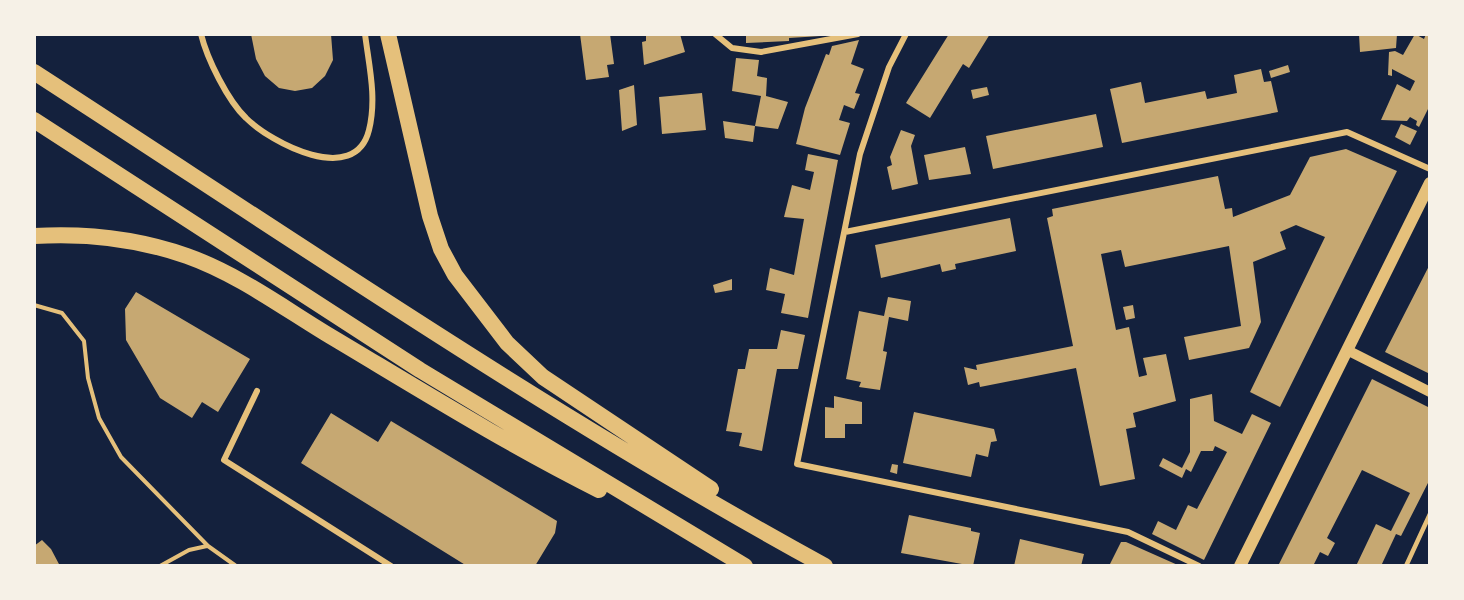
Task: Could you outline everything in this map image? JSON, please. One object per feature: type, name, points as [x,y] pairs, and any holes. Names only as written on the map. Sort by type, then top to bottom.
[{"type":"highway","points":[[388,34],[430,216],[450,266],[480,309],[507,343],[543,377],[674,463],[795,549]]},
{"type":"highway","points":[[34,72],[433,332],[618,447],[825,566]]},
{"type":"highway","points":[[34,120],[420,370],[745,566]]},
{"type":"highway","points":[[34,236],[62,234],[134,242],[188,256],[247,286],[568,475],[709,545]]},
{"type":"main road","points":[[1240,566],[1430,183]]},
{"type":"street","points":[[201,34],[208,60],[245,118],[292,150],[331,159],[356,150],[369,132],[373,90],[365,34]]},
{"type":"street","points":[[715,34],[732,48],[761,51],[858,34]]},
{"type":"street","points":[[904,35],[889,67],[860,153],[797,464],[1128,532],[1199,566]]},
{"type":"street","points":[[845,232],[1347,132],[1430,169]]},
{"type":"street","points":[[1347,350],[1430,392]]},
{"type":"street","points":[[257,391],[224,460],[391,566]]},
{"type":"lane","points":[[1406,566],[1430,514]]},
{"type":"path","points":[[34,305],[62,313],[84,341],[88,378],[99,418],[121,456],[208,546],[236,566]]},
{"type":"path","points":[[160,566],[189,550],[208,546]]},
{"type":"building","points":[[251,34],[331,34],[333,60],[325,76],[312,88],[295,91],[279,88],[265,76],[256,59]]},
{"type":"building","points":[[580,34],[610,34],[614,64],[607,65],[609,77],[586,80]]},
{"type":"building","points":[[646,34],[680,34],[685,52],[644,65],[642,42],[646,41]]},
{"type":"building","points":[[746,34],[821,34],[821,36],[789,38],[789,41],[746,43]]},
{"type":"building","points":[[949,34],[990,34],[969,68],[963,64],[930,118],[906,103]]},
{"type":"building","points":[[1359,34],[1397,34],[1396,48],[1360,52]]},
{"type":"building","points":[[1415,34],[1424,39],[1426,34],[1430,34],[1430,105],[1419,127],[1416,125],[1417,121],[1410,117],[1407,121],[1381,120],[1397,84],[1410,91],[1415,81],[1392,69],[1392,76],[1388,75],[1389,52],[1395,51],[1403,55]]},
{"type":"building","points":[[859,40],[851,64],[864,69],[855,93],[860,94],[854,109],[844,105],[839,120],[850,123],[840,155],[796,144],[805,108],[826,54],[829,55],[832,46]]},
{"type":"building","points":[[736,58],[759,60],[757,76],[767,78],[766,96],[788,102],[778,129],[755,126],[761,96],[732,91]]},
{"type":"building","points":[[1288,65],[1290,72],[1271,78],[1269,71]]},
{"type":"building","points":[[1261,69],[1264,82],[1271,81],[1278,112],[1122,143],[1110,89],[1141,82],[1145,103],[1205,91],[1207,99],[1237,93],[1234,75]]},
{"type":"building","points":[[634,85],[637,125],[622,131],[619,90]]},
{"type":"building","points":[[987,87],[989,95],[973,99],[971,90]]},
{"type":"building","points":[[702,93],[706,130],[662,134],[659,97]]},
{"type":"building","points":[[1096,114],[1103,147],[993,169],[986,136]]},
{"type":"building","points":[[723,121],[755,126],[753,142],[725,138]]},
{"type":"building","points":[[1401,124],[1417,131],[1410,145],[1395,137]]},
{"type":"building","points":[[901,130],[915,135],[911,146],[918,184],[892,190],[887,167],[892,165],[890,157]]},
{"type":"building","points":[[965,147],[971,174],[929,180],[924,155]]},
{"type":"building","points":[[1346,149],[1397,171],[1280,407],[1250,392],[1325,237],[1296,225],[1280,232],[1286,249],[1253,262],[1261,322],[1249,348],[1189,360],[1184,337],[1241,326],[1229,246],[1125,267],[1121,250],[1101,254],[1116,330],[1129,327],[1139,377],[1147,375],[1143,358],[1166,354],[1176,401],[1133,413],[1136,427],[1126,429],[1135,479],[1100,486],[1076,368],[980,387],[979,382],[968,385],[964,367],[977,370],[976,365],[1073,346],[1047,218],[1053,216],[1052,209],[1218,176],[1225,209],[1232,208],[1233,217],[1290,195],[1310,157]]},
{"type":"building","points":[[808,154],[838,160],[808,318],[781,313],[785,294],[766,290],[770,268],[794,275],[804,219],[784,217],[792,185],[810,190],[814,172],[805,170]]},
{"type":"building","points":[[1010,218],[1016,251],[955,264],[956,269],[942,272],[940,264],[881,278],[875,245]]},
{"type":"building","points":[[1430,264],[1430,374],[1385,352]]},
{"type":"building","points":[[732,279],[732,290],[715,293],[713,285]]},
{"type":"building","points":[[136,292],[250,359],[218,412],[202,402],[192,418],[160,398],[126,340],[125,309]]},
{"type":"building","points":[[888,297],[911,301],[908,321],[889,317],[883,351],[887,352],[880,390],[859,387],[861,382],[846,379],[859,311],[884,316]]},
{"type":"building","points":[[1133,305],[1135,318],[1126,320],[1123,307]]},
{"type":"building","points":[[781,330],[805,335],[798,369],[777,369],[762,451],[739,446],[742,433],[726,431],[738,369],[745,369],[749,349],[777,349]]},
{"type":"building","points":[[1372,379],[1430,408],[1430,479],[1401,536],[1396,534],[1381,566],[1356,566],[1376,524],[1391,531],[1410,493],[1362,470],[1327,538],[1335,543],[1328,556],[1320,552],[1313,566],[1278,566]]},
{"type":"building","points":[[1212,394],[1214,421],[1242,434],[1252,414],[1271,423],[1204,560],[1152,534],[1158,521],[1176,530],[1188,505],[1197,509],[1227,452],[1215,446],[1213,451],[1201,451],[1191,472],[1186,469],[1182,478],[1159,466],[1163,458],[1182,468],[1190,452],[1190,399]]},
{"type":"building","points":[[834,396],[862,402],[862,424],[845,424],[845,438],[825,438],[825,407],[834,408]]},
{"type":"building","points":[[914,412],[994,429],[997,441],[991,442],[988,457],[976,454],[971,477],[903,463]]},
{"type":"building","points":[[331,413],[378,442],[391,421],[557,521],[555,533],[535,566],[467,566],[301,463]]},
{"type":"building","points":[[892,464],[898,465],[897,474],[890,472]]},
{"type":"building","points":[[909,515],[971,528],[971,531],[980,533],[973,566],[901,553]]},
{"type":"building","points":[[1020,539],[1084,554],[1081,566],[1014,566]]},
{"type":"building","points":[[42,540],[51,549],[60,566],[34,566],[34,546]]},
{"type":"building","points":[[1121,542],[1126,542],[1180,566],[1109,566]]}]
